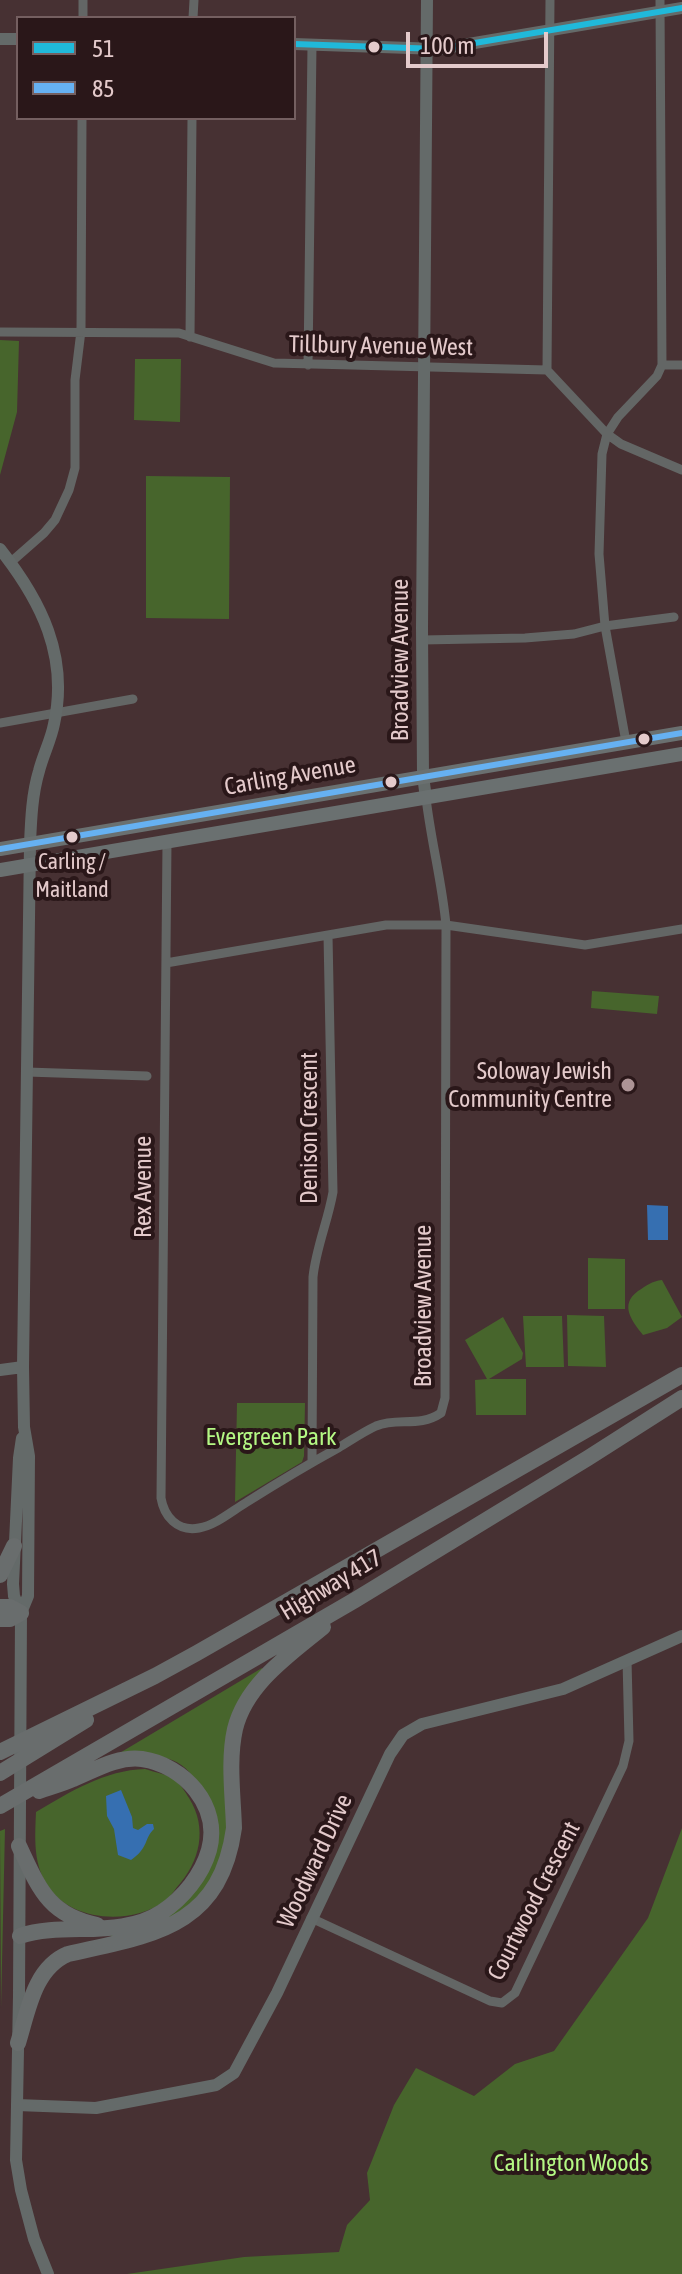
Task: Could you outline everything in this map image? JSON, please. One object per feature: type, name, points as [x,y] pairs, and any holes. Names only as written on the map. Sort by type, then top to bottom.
[{"type":"highway","points":[[0,1773],[155,1676],[682,1375]]},
{"type":"highway","name":"Highway 417","points":[[2,1805],[355,1600],[682,1398]]},
{"type":"highway","points":[[0,1575],[14,1546]]},
{"type":"highway","points":[[18,2043],[34,1993],[41,1977],[52,1964],[68,1954],[152,1934],[182,1919],[204,1901],[221,1874],[232,1840],[233,1750],[235,1728],[243,1708],[255,1688],[278,1665],[355,1600]]},
{"type":"highway","points":[[0,1607],[10,1607],[21,1613]]},
{"type":"highway","points":[[0,1619],[10,1619],[21,1613]]},
{"type":"highway","points":[[0,1752],[155,1676]]},
{"type":"highway","points":[[2,1805],[70,1781],[112,1762],[140,1759],[167,1765],[185,1777],[199,1792],[210,1823],[209,1851],[198,1874],[185,1894],[160,1913],[114,1928],[33,1932],[20,1936]]},
{"type":"highway","points":[[19,1846],[40,1890],[58,1909],[77,1920],[114,1928]]},
{"type":"highway","points":[[20,1936],[33,1942],[131,1940]]},
{"type":"main road","name":"Carling Avenue","points":[[0,849],[682,733]]},
{"type":"main road","name":"Carling Avenue","points":[[0,870],[682,754]]},
{"type":"street","name":"Broadview Avenue","points":[[312,1462],[378,1425],[433,1419],[441,1413],[445,1398],[446,925],[423,776],[427,0]]},
{"type":"street","points":[[550,0],[547,370],[607,434],[621,444],[682,470]]},
{"type":"street","points":[[626,742],[605,626],[599,554],[602,454],[607,434],[618,417],[657,376],[662,365],[660,6]]},
{"type":"street","points":[[296,44],[439,49],[549,31],[660,6],[682,8]]},
{"type":"street","points":[[308,365],[312,45]]},
{"type":"street","points":[[11,562],[55,520],[75,468],[75,380],[81,331],[82,120]]},
{"type":"street","points":[[190,337],[192,120]]},
{"type":"street","name":"Tillbury Avenue West","points":[[0,332],[179,333],[274,363],[547,370]]},
{"type":"street","points":[[662,365],[682,365]]},
{"type":"street","points":[[0,549],[43,615],[55,648],[58,697],[54,726],[38,773],[30,844],[23,1367],[24,1427],[29,1456],[28,1596],[21,1613],[16,2160],[34,2239],[48,2274]]},
{"type":"street","points":[[422,640],[574,634],[605,626],[674,617]]},
{"type":"street","points":[[0,723],[133,699]]},
{"type":"street","name":"Rex Avenue","points":[[167,842],[161,1498],[164,1513],[177,1525],[195,1529],[215,1522],[312,1462]]},
{"type":"street","points":[[166,963],[386,925],[446,925],[585,945],[682,929]]},
{"type":"street","name":"Denison Crescent","points":[[312,1462],[313,1277],[315,1257],[329,1216],[333,1192],[328,935]]},
{"type":"street","points":[[27,1072],[147,1076]]},
{"type":"street","points":[[0,1370],[23,1367]]},
{"type":"street","points":[[21,1613],[14,1596],[14,1546],[24,1427]]},
{"type":"street","name":"Woodward Drive","points":[[17,2105],[96,2108],[216,2085],[234,2073],[277,1993],[390,1754],[403,1735],[433,1721],[563,1689],[682,1636]]},
{"type":"street","name":"Courtwood Crescent","points":[[311,1918],[490,2001],[502,2003],[515,1993],[623,1766],[629,1741],[627,1660]]},
{"type":"green space","points":[[0,340],[19,341],[17,412],[0,475]]},
{"type":"green space","points":[[135,359],[181,359],[180,422],[134,420]]},
{"type":"green space","points":[[146,476],[230,477],[229,619],[146,618]]},
{"type":"green space","points":[[592,991],[659,996],[657,1014],[591,1008]]},
{"type":"green space","points":[[588,1258],[625,1259],[625,1309],[588,1309]]},
{"type":"green space","points":[[662,1280],[682,1317],[667,1328],[643,1335],[629,1313],[629,1302],[638,1291]]},
{"type":"green space","points":[[567,1315],[604,1316],[606,1367],[568,1366]]},
{"type":"green space","points":[[523,1316],[562,1316],[564,1367],[526,1367]]},
{"type":"green space","points":[[503,1317],[523,1353],[522,1359],[489,1379],[526,1379],[526,1415],[476,1415],[475,1380],[487,1379],[465,1340]]},
{"type":"green space","name":"Evergreen Park","points":[[237,1403],[305,1403],[304,1456],[302,1462],[235,1502]]},
{"type":"green space","points":[[262,1668],[264,1670],[239,1699],[229,1833],[222,1858],[205,1889],[173,1920],[111,1937],[111,1933],[153,1921],[214,1851],[202,1799],[190,1773],[173,1760],[162,1757],[118,1754]]},
{"type":"green space","points":[[145,1769],[176,1781],[195,1809],[200,1833],[191,1867],[167,1900],[151,1909],[118,1917],[101,1916],[69,1906],[56,1896],[42,1875],[36,1849],[36,1812],[102,1778]]},
{"type":"green space","name":"Carlington Woods","points":[[682,1828],[682,2274],[127,2274],[244,2257],[339,2252],[347,2225],[370,2200],[367,2173],[394,2105],[416,2068],[474,2096],[515,2064],[554,2051],[648,1918]]},
{"type":"green space","points":[[5,1829],[1,2008],[0,1831]]},
{"type":"water","points":[[647,1205],[668,1206],[668,1240],[648,1240]]},
{"type":"water","points":[[121,1790],[133,1828],[138,1830],[153,1824],[154,1829],[141,1851],[131,1860],[118,1855],[114,1829],[107,1816],[106,1796]]},
{"type":"transit line","name":"51","points":[[296,44],[439,49],[682,8]]},
{"type":"transit line","name":"85","points":[[0,849],[682,733]]},
{"type":"place","name":"Carling / Maitland","points":[[72,837]]},
{"type":"place","name":"Soloway Jewish Community Centre","points":[[628,1085]]}]
